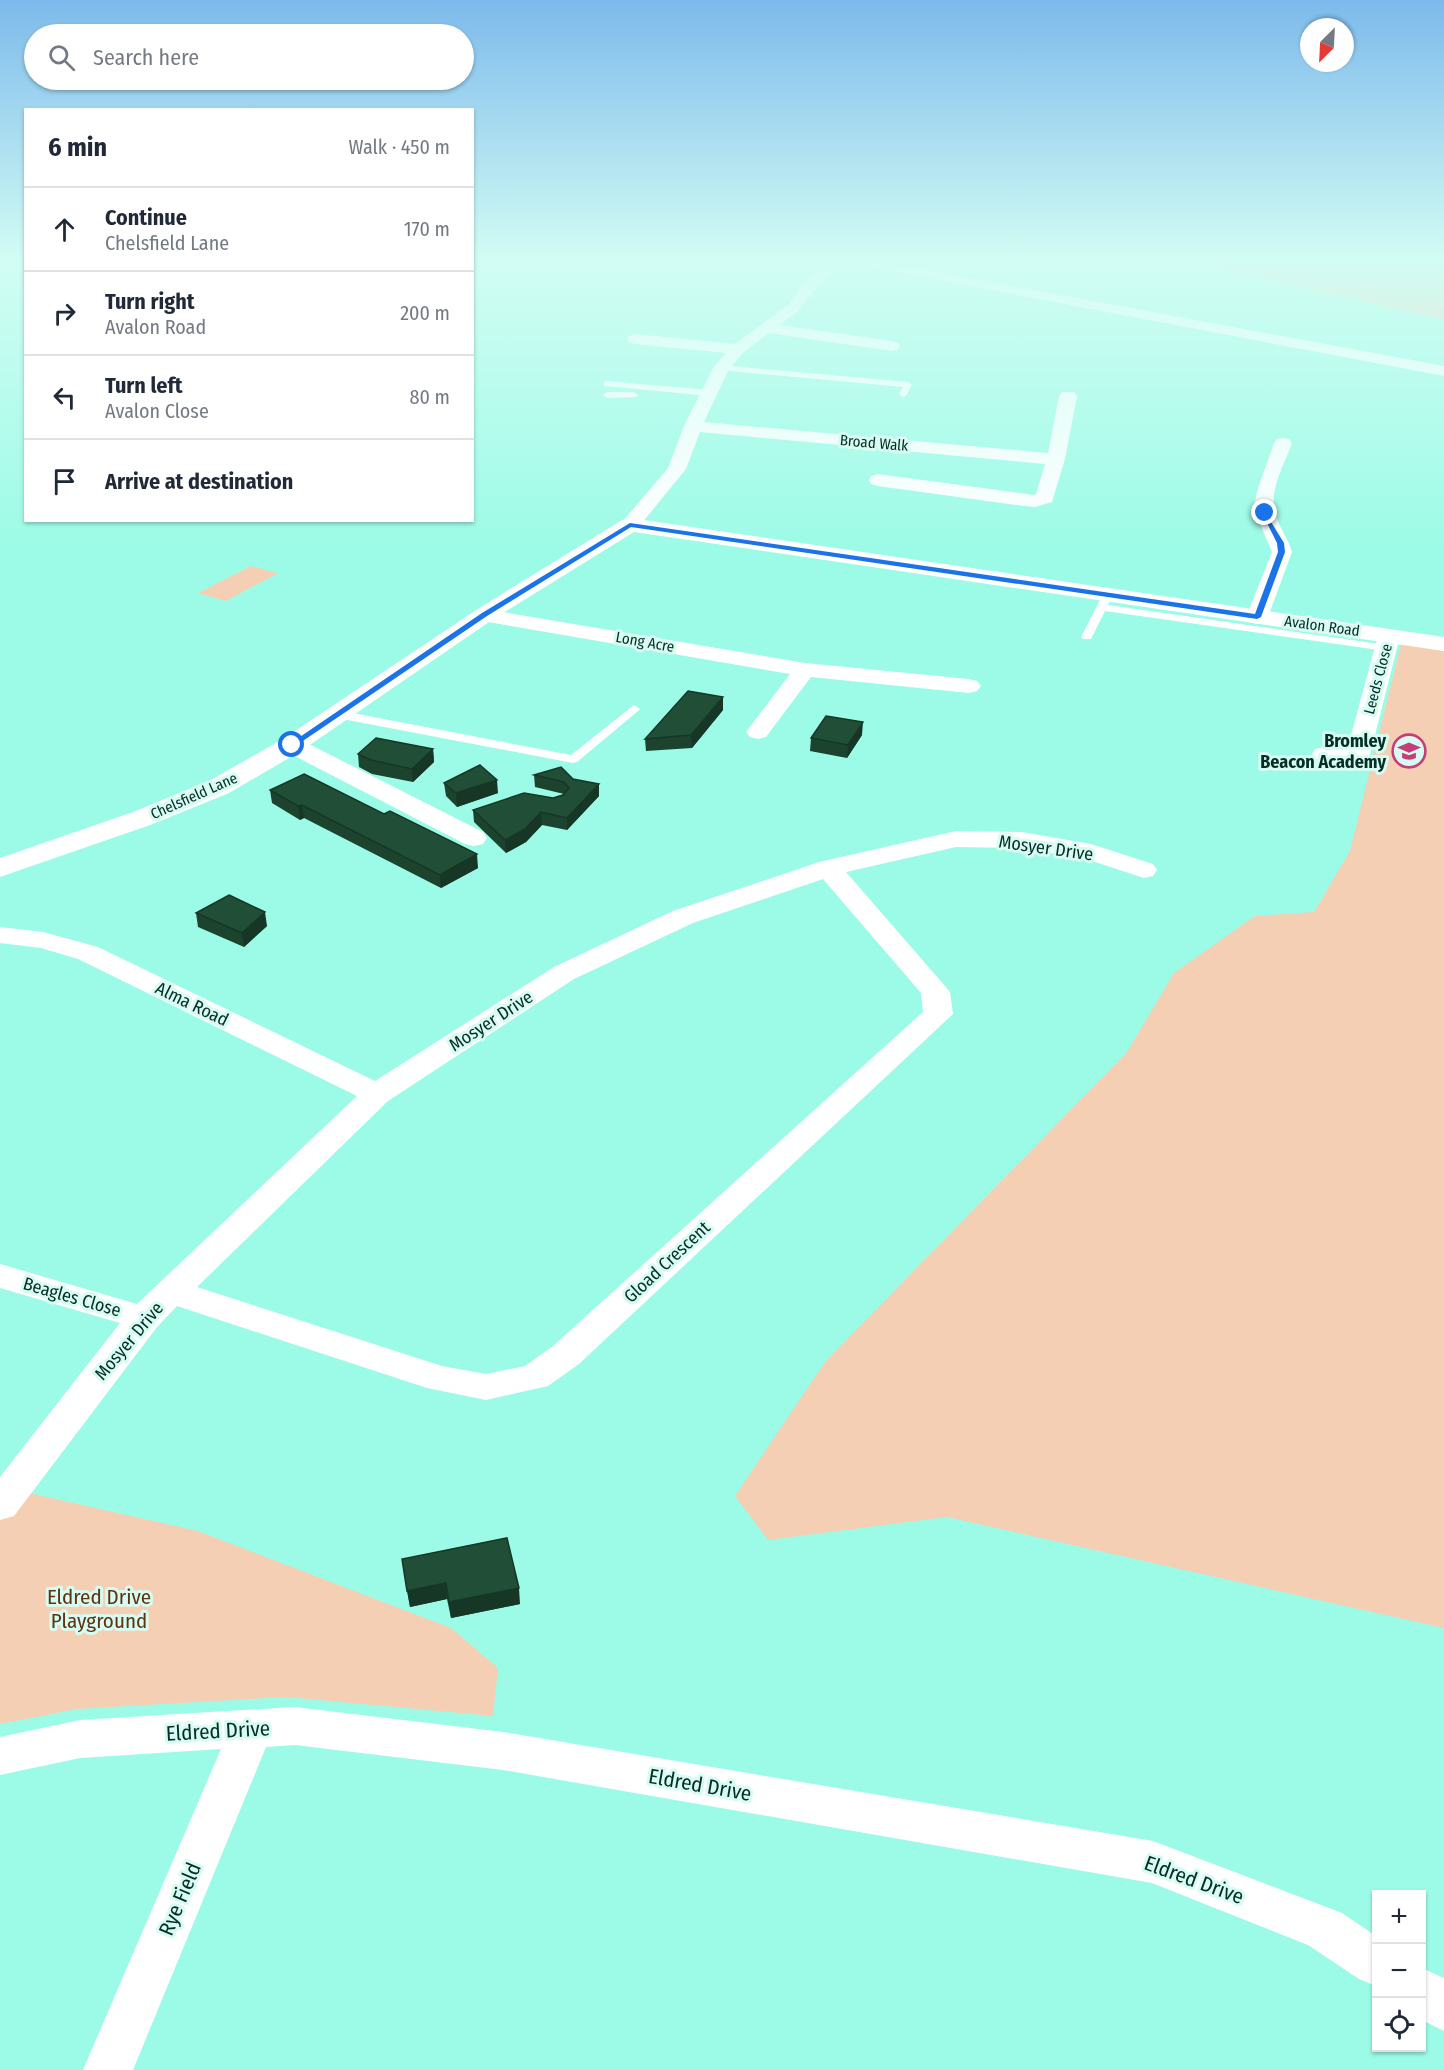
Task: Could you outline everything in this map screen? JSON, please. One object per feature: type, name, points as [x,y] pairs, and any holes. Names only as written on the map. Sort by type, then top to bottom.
[{"type":"street","name":"Chelsfield Lane","points":[[0,868],[143,818],[219,787],[292,745],[484,615],[630,525],[677,469],[693,426],[721,368],[732,356]]},
{"type":"street","points":[[1362,356],[1444,371]]},
{"type":"street","points":[[878,480],[1016,499],[1035,501],[1045,498],[1056,459],[1068,396]]},
{"type":"street","name":"Broad Walk","points":[[693,426],[1056,459]]},
{"type":"street","points":[[1257,617],[1282,552],[1265,513],[1263,502],[1283,443]]},
{"type":"street","name":"Avalon Road","points":[[630,525],[1105,601],[1257,617],[1387,642],[1444,644]]},
{"type":"street","name":"Long Acre","points":[[484,615],[805,670],[969,686]]},
{"type":"street","name":"Leeds Close","points":[[1324,754],[1357,759],[1387,642]]},
{"type":"street","points":[[758,732],[805,670]]},
{"type":"street","points":[[292,745],[474,838]]},
{"type":"street","points":[[442,822],[472,812]]},
{"type":"street","name":"Mosyer Drive","points":[[0,1505],[144,1318],[377,1094],[564,973],[683,917],[828,868],[956,839],[1022,840],[1091,852],[1144,870]]},
{"type":"street","name":"Gload Crescent","points":[[172,1292],[440,1379],[486,1387],[536,1377],[566,1355],[938,1014],[935,992],[828,868]]},
{"type":"street","name":"Alma Road","points":[[0,935],[43,940],[88,953],[377,1094]]},
{"type":"street","name":"Beagles Close","points":[[0,1276],[144,1318]]},
{"type":"street","name":"Eldred Drive","points":[[0,1756],[80,1739],[295,1726],[503,1751],[1153,1862],[1325,1929],[1372,1960]]},
{"type":"street","name":"Rye Field","points":[[108,2070],[252,1728]]},
{"type":"street","points":[[1426,1995],[1444,2007]]},
{"type":"lane","points":[[721,368],[908,385],[903,394]]},
{"type":"lane","points":[[607,384],[709,395]]},
{"type":"lane","points":[[607,394],[709,395]]},
{"type":"lane","points":[[1087,637],[1105,601],[1387,642]]},
{"type":"lane","points":[[337,714],[573,759],[634,709]]},
{"type":"green space","points":[[251,566],[278,573],[226,601],[198,593]]},
{"type":"green space","points":[[1401,644],[1444,651],[1444,1628],[947,1517],[768,1540],[735,1496],[825,1362],[1127,1052],[1174,973],[1255,916],[1314,912],[1350,851]]},
{"type":"green space","name":"Eldred Drive Playground","points":[[20,1491],[198,1531],[451,1628],[498,1668],[493,1716],[286,1697],[77,1709],[0,1724],[0,1518]]},
{"type":"building","points":[[688,691],[723,697],[691,735],[645,739]]},
{"type":"building","points":[[826,716],[863,722],[848,745],[811,738]]},
{"type":"building","points":[[376,738],[433,749],[412,769],[371,760],[358,754]]},
{"type":"building","points":[[480,765],[497,780],[456,793],[444,783]]},
{"type":"building","points":[[561,767],[573,779],[599,784],[567,818],[541,812],[525,829],[505,840],[473,810],[524,793],[553,798],[563,795],[569,788],[564,782],[534,775]]},
{"type":"building","points":[[304,774],[384,814],[390,811],[477,854],[440,875],[270,790]]},
{"type":"building","points":[[229,895],[265,912],[242,933],[196,913]]},
{"type":"building","points":[[507,1538],[519,1588],[449,1602],[446,1583],[407,1591],[402,1559]]},
{"type":"place","name":"Bromley Beacon Academy","points":[[1409,751]]},
{"type":"route","points":[[292,745],[408,664],[630,525],[1257,617],[1282,552],[1265,513]]}]
